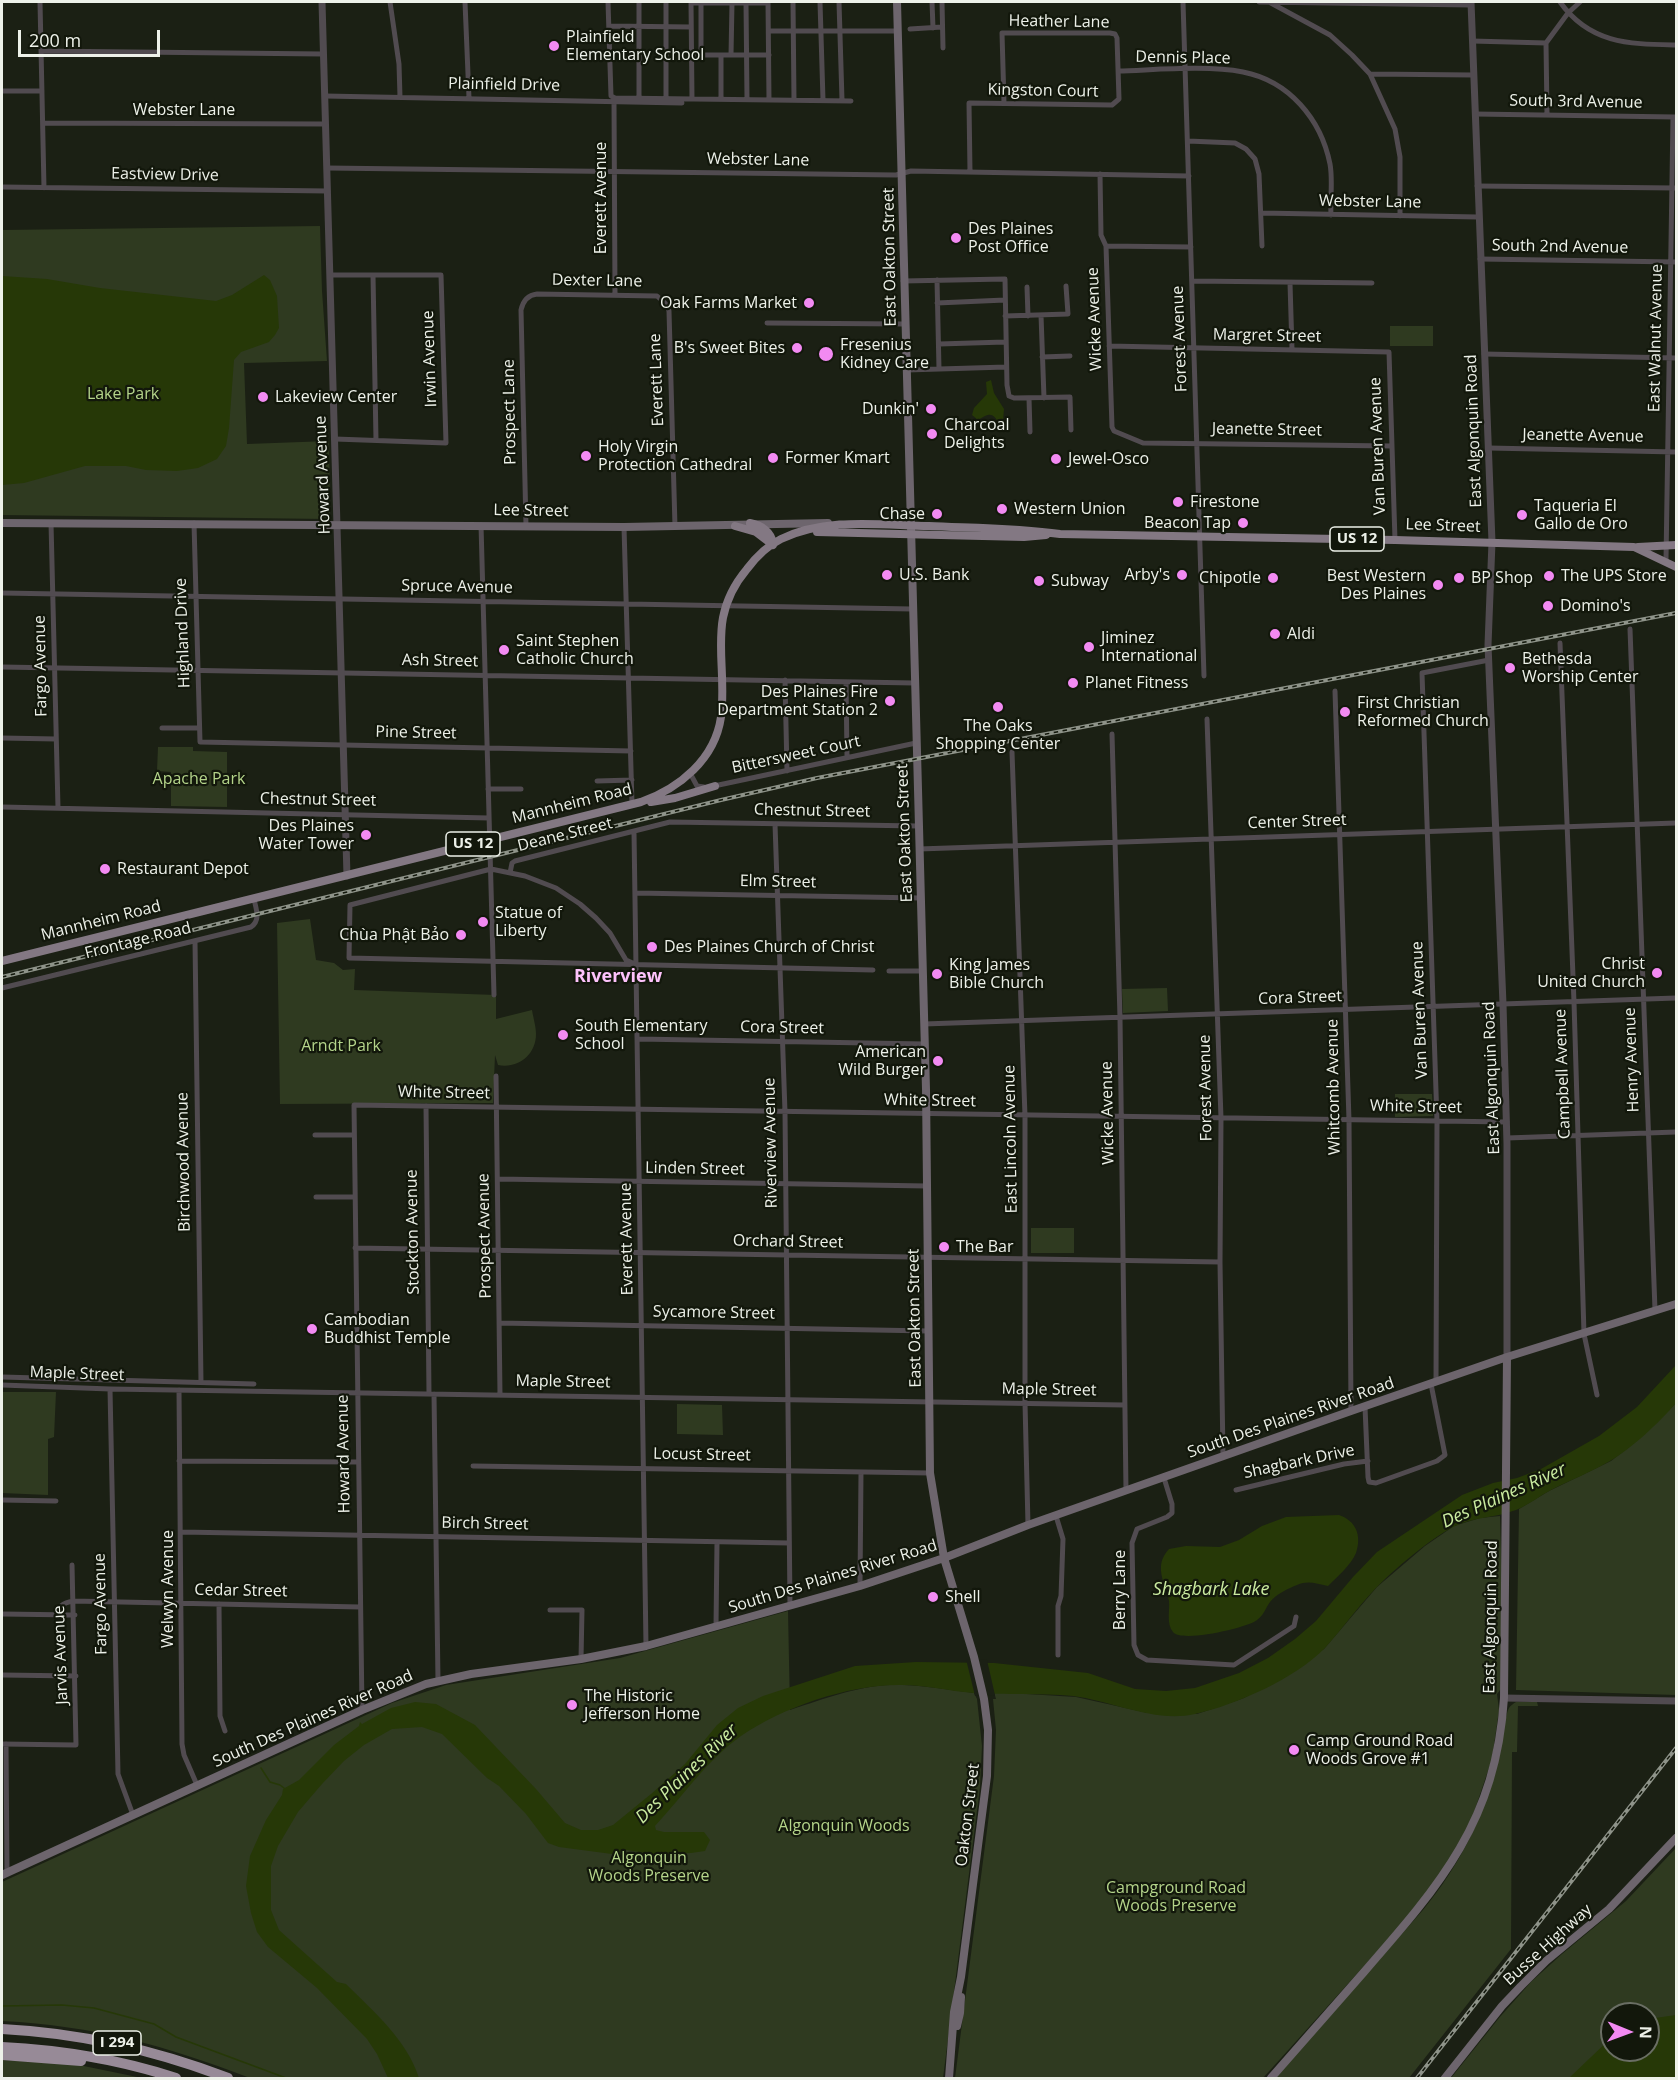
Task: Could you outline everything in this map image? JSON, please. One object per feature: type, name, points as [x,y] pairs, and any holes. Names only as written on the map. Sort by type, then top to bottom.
[{"type":"highway","name":"I 294","points":[[2,2029],[55,2033],[118,2043],[167,2056],[228,2079]]},
{"type":"highway","name":"I 294","points":[[2,2047],[44,2049],[120,2062],[140,2066],[176,2079]]},
{"type":"highway","points":[[2,2055],[120,2062]]},
{"type":"main road","name":"East Oakton Street","points":[[897,2],[925,1044],[930,1473],[944,1558],[974,1657]]},
{"type":"main road","name":"Lee Street","points":[[2,523],[624,527],[842,523],[1024,537],[1060,534],[1201,536],[1634,547],[1677,567]]},
{"type":"main road","name":"US 12","points":[[801,532],[842,523]]},
{"type":"main road","points":[[750,524],[759,526],[769,534],[772,545]]},
{"type":"main road","points":[[735,526],[756,532],[772,545]]},
{"type":"main road","name":"Lee Street","points":[[801,532],[910,530]]},
{"type":"main road","name":"Mannheim Road","points":[[2,961],[637,803],[668,791],[704,758],[718,728],[722,704],[720,637],[726,606],[734,585],[759,554],[780,539],[801,532]]},
{"type":"main road","name":"US 12","points":[[1634,547],[1677,545]]},
{"type":"main road","points":[[637,803],[662,801],[715,786]]},
{"type":"main road","name":"South Des Plaines River Road","points":[[4,1874],[362,1710],[438,1681],[471,1674],[581,1659],[646,1646],[860,1586],[944,1558],[1028,1525],[1351,1411],[1677,1304]]},
{"type":"main road","name":"East Algonquin Road","points":[[1271,2079],[1418,1910],[1446,1873],[1476,1818],[1493,1770],[1499,1743],[1504,1698],[1507,1358]]},
{"type":"main road","name":"Oakton Street","points":[[949,2079],[954,2012],[961,1977],[987,1776],[988,1730],[974,1657]]},
{"type":"main road","name":"Busse Highway","points":[[1445,2079],[1502,2006],[1521,1986],[1546,1961],[1609,1909],[1677,1838]]},
{"type":"street","points":[[40,2],[44,188]]},
{"type":"street","name":"Howard Avenue","points":[[322,2],[347,876]]},
{"type":"street","points":[[390,2],[399,64],[400,97]]},
{"type":"street","points":[[465,2],[469,98]]},
{"type":"street","points":[[608,2],[611,96],[615,98],[851,101]]},
{"type":"street","points":[[639,2],[639,98]]},
{"type":"street","points":[[666,2],[666,98]]},
{"type":"street","points":[[692,99],[691,2],[768,2],[769,100]]},
{"type":"street","points":[[746,2],[747,99]]},
{"type":"street","points":[[793,2],[794,100]]},
{"type":"street","points":[[820,2],[823,100]]},
{"type":"street","points":[[839,2],[842,100]]},
{"type":"street","points":[[932,2],[933,28]]},
{"type":"street","points":[[942,2],[943,48]]},
{"type":"street","name":"Forest Avenue","points":[[1183,2],[1204,676]]},
{"type":"street","points":[[1259,2],[1471,3]]},
{"type":"street","points":[[1269,2],[1330,35],[1370,74],[1395,129],[1400,157],[1400,216]]},
{"type":"street","points":[[1560,2],[1568,14],[1592,31],[1625,43],[1677,45]]},
{"type":"street","points":[[1548,114],[1546,43],[1580,2]]},
{"type":"street","points":[[700,3],[701,55]]},
{"type":"street","points":[[731,55],[732,3]]},
{"type":"street","name":"East Algonquin Road","points":[[1471,3],[1492,542],[1489,660],[1507,1122],[1507,1358]]},
{"type":"street","points":[[609,26],[691,27]]},
{"type":"street","points":[[910,29],[942,27]]},
{"type":"street","points":[[769,31],[898,31]]},
{"type":"street","name":"Heather Lane","points":[[1004,103],[1002,33],[1115,34],[1119,99],[1116,104]]},
{"type":"street","points":[[1472,42],[1546,43]]},
{"type":"street","points":[[41,51],[323,54]]},
{"type":"street","points":[[692,55],[769,55]]},
{"type":"street","points":[[721,55],[721,99]]},
{"type":"street","name":"Dennis Place","points":[[1118,71],[1243,72],[1267,80],[1287,92],[1305,109],[1320,131],[1330,165],[1330,215]]},
{"type":"street","points":[[1370,74],[1473,75]]},
{"type":"street","points":[[2,91],[42,91]]},
{"type":"street","name":"Plainfield Drive","points":[[325,96],[682,103]]},
{"type":"street","name":"Everett Avenue","points":[[614,101],[615,294]]},
{"type":"street","name":"Kingston Court","points":[[970,172],[969,103],[1116,104]]},
{"type":"street","name":"South 3rd Avenue","points":[[1475,114],[1675,117]]},
{"type":"street","name":"East Walnut Avenue","points":[[1666,560],[1669,357],[1674,262],[1675,117]]},
{"type":"street","name":"Webster Lane","points":[[43,123],[326,124]]},
{"type":"street","points":[[1188,141],[1235,142],[1255,159],[1258,167],[1262,246]]},
{"type":"street","name":"Webster Lane","points":[[327,168],[892,175],[911,171],[1189,176]]},
{"type":"street","name":"Wicke Avenue","points":[[1100,174],[1101,235],[1106,246],[1112,427],[1117,434],[1143,443]]},
{"type":"street","points":[[1477,186],[1674,188]]},
{"type":"street","name":"Eastview Drive","points":[[2,187],[328,191]]},
{"type":"street","name":"Webster Lane","points":[[1261,213],[1478,217]]},
{"type":"street","points":[[1106,246],[1191,247]]},
{"type":"street","name":"South 2nd Avenue","points":[[1480,259],[1674,262]]},
{"type":"street","points":[[331,275],[373,275],[376,440],[335,439]]},
{"type":"street","name":"Irwin Avenue","points":[[373,275],[441,275],[446,442],[376,440]]},
{"type":"street","points":[[903,280],[1005,279],[1005,342],[1009,396],[1014,398],[1070,397],[1071,430]]},
{"type":"street","points":[[937,280],[939,369]]},
{"type":"street","points":[[1192,281],[1372,283]]},
{"type":"street","points":[[1290,283],[1292,349]]},
{"type":"street","points":[[1005,316],[1068,314],[1066,286]]},
{"type":"street","points":[[1027,287],[1028,316]]},
{"type":"street","name":"Dexter Lane","points":[[525,300],[537,294],[615,294],[657,296],[666,304]]},
{"type":"street","name":"Prospect Lane","points":[[525,300],[521,310],[526,526]]},
{"type":"street","points":[[937,303],[1005,300]]},
{"type":"street","name":"Everett Lane","points":[[666,304],[669,311],[675,527]]},
{"type":"street","points":[[1041,315],[1044,398]]},
{"type":"street","points":[[767,323],[904,324]]},
{"type":"street","points":[[939,344],[1005,342]]},
{"type":"street","name":"Margret Street","points":[[1109,346],[1389,352]]},
{"type":"street","name":"Van Buren Avenue","points":[[1389,352],[1395,540]]},
{"type":"street","points":[[1484,354],[1677,357]]},
{"type":"street","points":[[1042,357],[1070,356]]},
{"type":"street","points":[[906,370],[1006,367]]},
{"type":"street","points":[[1029,398],[1030,432]]},
{"type":"street","name":"Jeanette Street","points":[[1143,443],[1392,446]]},
{"type":"street","name":"Jeanette Avenue","points":[[1489,448],[1677,452]]},
{"type":"street","name":"Fargo Avenue","points":[[51,523],[58,808]]},
{"type":"street","name":"Highland Drive","points":[[194,523],[200,742]]},
{"type":"street","points":[[481,525],[494,994]]},
{"type":"street","points":[[624,527],[632,780],[637,803]]},
{"type":"street","name":"Spruce Avenue","points":[[2,594],[912,609]]},
{"type":"street","name":"Henry Avenue","points":[[1630,629],[1655,1310]]},
{"type":"street","name":"Campbell Avenue","points":[[1560,643],[1579,1135],[1584,1334],[1597,1395]]},
{"type":"street","name":"Van Buren Avenue","points":[[1368,1461],[1368,1480],[1373,1483],[1437,1461],[1445,1455],[1434,1383],[1437,1121],[1422,673],[1489,660]]},
{"type":"street","name":"Ash Street","points":[[2,667],[914,683]]},
{"type":"street","points":[[785,680],[787,771]]},
{"type":"street","points":[[846,681],[847,757]]},
{"type":"street","name":"Whitcomb Avenue","points":[[1335,690],[1349,1120],[1351,1411]]},
{"type":"street","name":"Forest Avenue","points":[[1207,719],[1221,1118],[1220,1262],[1223,1456]]},
{"type":"street","points":[[162,728],[199,728]]},
{"type":"street","name":"Wicke Avenue","points":[[1112,734],[1120,1018],[1126,1492]]},
{"type":"street","points":[[2,738],[56,739]]},
{"type":"street","name":"Pine Street","points":[[200,742],[631,751]]},
{"type":"street","name":"Bittersweet Court","points":[[690,773],[699,787],[715,786],[916,743]]},
{"type":"street","name":"East Lincoln Avenue","points":[[1012,752],[1025,1116],[1025,1403],[1028,1525]]},
{"type":"street","points":[[597,782],[632,780]]},
{"type":"street","points":[[488,789],[521,789]]},
{"type":"street","name":"Chestnut Street","points":[[2,807],[489,818]]},
{"type":"street","name":"Chestnut Street","points":[[634,832],[670,822],[918,826]]},
{"type":"street","name":"Center Street","points":[[919,849],[1677,823]]},
{"type":"street","name":"Riverview Avenue","points":[[776,824],[785,1112],[790,1606]]},
{"type":"street","name":"Everett Avenue","points":[[634,832],[646,1646]]},
{"type":"street","name":"Deane Street","points":[[510,873],[512,863],[515,861],[634,832]]},
{"type":"street","points":[[637,965],[626,960],[610,933],[569,896],[542,882],[491,869],[350,905],[349,958],[493,962],[873,970]]},
{"type":"street","name":"Elm Street","points":[[635,893],[920,898]]},
{"type":"street","name":"Frontage Road","points":[[2,988],[251,927],[256,924],[257,919],[254,899]]},
{"type":"street","name":"Birchwood Avenue","points":[[195,941],[201,1382]]},
{"type":"street","points":[[889,971],[922,971]]},
{"type":"street","name":"Cora Street","points":[[924,1024],[1677,998]]},
{"type":"street","name":"Cora Street","points":[[638,1039],[925,1044]]},
{"type":"street","name":"Prospect Avenue","points":[[496,1076],[500,1395]]},
{"type":"street","name":"Howard Avenue","points":[[354,1105],[362,1710]]},
{"type":"street","name":"White Street","points":[[354,1105],[1507,1122]]},
{"type":"street","name":"Stockton Avenue","points":[[426,1106],[427,1249],[438,1681]]},
{"type":"street","points":[[1507,1138],[1677,1132]]},
{"type":"street","points":[[315,1135],[354,1135]]},
{"type":"street","name":"Linden Street","points":[[498,1179],[927,1185]]},
{"type":"street","points":[[316,1197],[354,1197]]},
{"type":"street","name":"Orchard Street","points":[[355,1248],[1220,1262]]},
{"type":"street","name":"Sycamore Street","points":[[499,1323],[929,1331]]},
{"type":"street","name":"Maple Street","points":[[2,1377],[254,1384]]},
{"type":"street","name":"Maple Street","points":[[2,1385],[110,1389],[1124,1405]]},
{"type":"street","name":"Fargo Avenue","points":[[110,1389],[118,1774],[134,1815]]},
{"type":"street","name":"Welwyn Avenue","points":[[179,1390],[182,1744],[184,1755],[197,1785]]},
{"type":"street","points":[[1365,1407],[1368,1461]]},
{"type":"street","points":[[180,1461],[358,1462]]},
{"type":"street","name":"Shagbark Drive","points":[[1236,1490],[1344,1464],[1368,1461]]},
{"type":"street","name":"Locust Street","points":[[473,1466],[930,1473]]},
{"type":"street","points":[[860,1586],[861,1472]]},
{"type":"street","name":"Berry Lane","points":[[1164,1478],[1172,1504],[1172,1513],[1137,1529],[1132,1543],[1134,1645],[1138,1655],[1147,1660],[1234,1665],[1294,1626],[1296,1617]]},
{"type":"street","points":[[2,1500],[56,1501]]},
{"type":"street","points":[[1056,1516],[1063,1539],[1061,1596],[1058,1606],[1058,1655]]},
{"type":"street","name":"Birch Street","points":[[181,1532],[789,1543]]},
{"type":"street","points":[[716,1627],[717,1542]]},
{"type":"street","name":"Jarvis Avenue","points":[[4,1744],[76,1745],[75,1615],[72,1565]]},
{"type":"street","points":[[56,1615],[59,1607],[73,1601]]},
{"type":"street","name":"Cedar Street","points":[[73,1601],[360,1607]]},
{"type":"street","points":[[219,1604],[220,1716],[225,1731]]},
{"type":"street","points":[[550,1610],[582,1610],[581,1659]]},
{"type":"street","points":[[2,1614],[75,1615]]},
{"type":"street","points":[[2,1675],[76,1676]]},
{"type":"street","points":[[1504,1698],[1677,1701]]},
{"type":"street","points":[[4,1744],[4,1874]]},
{"type":"green space","name":"Lake Park","points":[[320,226],[327,361],[244,363],[247,444],[329,441],[330,514],[327,519],[2,515],[2,230]]},
{"type":"green space","points":[[1390,326],[1433,326],[1433,346],[1390,346]]},
{"type":"green space","name":"Apache Park","points":[[158,747],[193,747],[193,751],[227,752],[227,807],[171,806],[171,772],[157,771]]},
{"type":"green space","name":"Arndt Park","points":[[310,919],[316,960],[334,963],[343,970],[355,969],[354,990],[496,995],[496,1019],[532,1010],[536,1034],[529,1054],[519,1062],[505,1066],[498,1065],[495,1055],[493,1103],[280,1104],[277,923]]},
{"type":"green space","points":[[1167,988],[1168,1011],[1123,1013],[1122,989]]},
{"type":"green space","points":[[1395,1094],[1432,1094],[1433,1116],[1395,1117]]},
{"type":"green space","points":[[1031,1228],[1074,1228],[1074,1253],[1031,1253]]},
{"type":"green space","points":[[2,1392],[56,1392],[54,1437],[48,1439],[48,1495],[2,1493]]},
{"type":"green space","points":[[1676,1403],[1676,1695],[1516,1690],[1519,1509],[1549,1491],[1611,1461]]},
{"type":"green space","points":[[677,1404],[722,1405],[723,1435],[677,1434]]},
{"type":"green space","name":"Campground Road Woods Preserve","points":[[1500,1516],[1501,1689],[1497,1694],[1499,1710],[1492,1759],[1471,1821],[1442,1872],[1400,1926],[1263,2078],[955,2078],[994,1776],[996,1730],[993,1699],[996,1699],[994,1692],[1076,1697],[1148,1713],[1197,1714],[1244,1698],[1324,1649],[1377,1587],[1425,1546],[1454,1526],[1480,1518]]},
{"type":"green space","name":"Algonquin Woods Preserve","points":[[788,1611],[790,1710],[847,1692],[890,1685],[921,1686],[974,1693],[977,1699],[982,1746],[980,1787],[943,2078],[250,2078],[188,2056],[129,2039],[68,2027],[2,2021],[2,1882],[392,1703],[446,1685],[620,1658]]},
{"type":"green space","points":[[1516,1702],[1537,1702],[1538,1706],[1518,1706],[1517,1752],[1512,1752],[1511,1949],[1409,2078],[1274,2078],[1423,1910],[1448,1876],[1469,1840],[1485,1802],[1498,1762],[1508,1712]]},
{"type":"green space","points":[[1675,1849],[1676,2078],[1451,2078],[1531,1982],[1626,1901]]},
{"type":"green space","points":[[2,2060],[74,2064],[142,2078],[2,2078]]},
{"type":"water","points":[[264,275],[270,280],[277,296],[279,328],[269,342],[241,352],[234,360],[226,446],[217,459],[198,468],[177,471],[146,470],[126,466],[85,466],[24,483],[2,485],[2,276],[47,279],[100,288],[216,301],[232,295]]},
{"type":"water","points":[[991,380],[994,393],[1004,409],[1003,421],[1000,424],[991,415],[978,420],[972,415],[974,408],[987,394],[986,382]]},
{"type":"water","name":"Des Plaines River","points":[[1676,1365],[1676,1403],[1627,1450],[1521,1508],[1468,1521],[1433,1539],[1383,1581],[1313,1659],[1265,1689],[1211,1710],[1180,1716],[1164,1716],[1073,1696],[973,1693],[911,1685],[861,1688],[839,1693],[797,1707],[758,1725],[741,1736],[706,1767],[655,1826],[656,1830],[664,1832],[704,1832],[710,1840],[705,1851],[651,1854],[627,1850],[612,1854],[559,1847],[548,1843],[526,1814],[499,1786],[487,1778],[442,1734],[422,1727],[392,1729],[364,1745],[344,1761],[298,1812],[278,1846],[271,1866],[271,1910],[279,1930],[337,1982],[346,1984],[388,2027],[414,2064],[419,2078],[388,2078],[367,2039],[317,1988],[268,1947],[257,1932],[246,1886],[250,1856],[283,1789],[299,1780],[334,1745],[359,1726],[360,1722],[362,1724],[391,1708],[415,1702],[436,1704],[475,1725],[565,1823],[581,1830],[598,1830],[613,1825],[651,1794],[685,1764],[717,1725],[738,1708],[763,1696],[855,1666],[916,1662],[994,1663],[1088,1673],[1135,1689],[1166,1691],[1195,1688],[1239,1673],[1268,1658],[1295,1639],[1316,1621],[1377,1552],[1462,1495],[1541,1469],[1599,1436],[1637,1407]]},
{"type":"water","name":"Shagbark Lake","points":[[1339,1515],[1353,1525],[1358,1535],[1358,1546],[1351,1562],[1328,1586],[1305,1583],[1290,1588],[1272,1599],[1257,1620],[1241,1627],[1188,1636],[1173,1632],[1170,1625],[1169,1601],[1161,1572],[1163,1558],[1169,1549],[1186,1546],[1220,1547],[1286,1517]]},
{"type":"water","points":[[1676,2015],[1676,2078],[1569,2078],[1600,2048],[1600,2062],[1660,2062],[1660,2017]]},
{"type":"pier","points":[[966,1659],[987,1660],[995,1695],[975,1696]]},
{"type":"waterway","points":[[261,1768],[270,1782],[284,1788]]},
{"type":"waterway","points":[[2,2006],[62,2005],[94,2008],[154,2024],[176,2037],[286,2078]]},
{"type":"railway","points":[[2,977],[817,778],[1676,613]]},
{"type":"railway","points":[[1417,2078],[1676,1748]]},
{"type":"place","name":"Plainfield Elementary School","points":[[554,46]]},
{"type":"place","name":"Des Plaines Post Office","points":[[956,238]]},
{"type":"place","name":"Oak Farms Market","points":[[809,303]]},
{"type":"place","name":"B's Sweet Bites","points":[[797,348]]},
{"type":"place","name":"Fresenius Kidney Care","points":[[826,354]]},
{"type":"place","name":"Lakeview Center","points":[[263,397]]},
{"type":"place","name":"Dunkin'","points":[[931,409]]},
{"type":"place","name":"Charcoal Delights","points":[[932,434]]},
{"type":"place","name":"Holy Virgin Protection Cathedral","points":[[586,456]]},
{"type":"place","name":"Former Kmart","points":[[773,458]]},
{"type":"place","name":"Jewel-Osco","points":[[1056,459]]},
{"type":"place","name":"Firestone","points":[[1178,502]]},
{"type":"place","name":"Western Union","points":[[1002,509]]},
{"type":"place","name":"Chase","points":[[937,514]]},
{"type":"place","name":"Taqueria El Gallo de Oro","points":[[1522,515]]},
{"type":"place","name":"Beacon Tap","points":[[1243,523]]},
{"type":"place","name":"U.S. Bank","points":[[887,575]]},
{"type":"place","name":"Arby's","points":[[1182,575]]},
{"type":"place","name":"The UPS Store","points":[[1549,576]]},
{"type":"place","name":"Chipotle","points":[[1273,578]]},
{"type":"place","name":"BP Shop","points":[[1459,578]]},
{"type":"place","name":"Subway","points":[[1039,581]]},
{"type":"place","name":"Best Western Des Plaines","points":[[1438,585]]},
{"type":"place","name":"Domino's","points":[[1548,606]]},
{"type":"place","name":"Aldi","points":[[1275,634]]},
{"type":"place","name":"Jiminez International","points":[[1089,647]]},
{"type":"place","name":"Saint Stephen Catholic Church","points":[[504,650]]},
{"type":"place","name":"Bethesda Worship Center","points":[[1510,668]]},
{"type":"place","name":"Planet Fitness","points":[[1073,683]]},
{"type":"place","name":"Des Plaines Fire Department Station 2","points":[[890,701]]},
{"type":"place","name":"The Oaks Shopping Center","points":[[998,707]]},
{"type":"place","name":"First Christian Reformed Church","points":[[1345,712]]},
{"type":"place","name":"Des Plaines Water Tower","points":[[366,835]]},
{"type":"place","name":"Restaurant Depot","points":[[105,869]]},
{"type":"place","name":"Statue of Liberty","points":[[483,922]]},
{"type":"place","name":"Chùa Phật Bảo","points":[[461,935]]},
{"type":"place","name":"Des Plaines Church of Christ","points":[[652,947]]},
{"type":"place","name":"Christ United Church","points":[[1657,973]]},
{"type":"place","name":"King James Bible Church","points":[[937,974]]},
{"type":"place","name":"South Elementary School","points":[[563,1035]]},
{"type":"place","name":"American Wild Burger","points":[[938,1061]]},
{"type":"place","name":"The Bar","points":[[944,1247]]},
{"type":"place","name":"Cambodian Buddhist Temple","points":[[312,1329]]},
{"type":"place","name":"Shell","points":[[933,1597]]},
{"type":"place","name":"The Historic Jefferson Home","points":[[572,1705]]},
{"type":"place","name":"Camp Ground Road Woods Grove #1","points":[[1294,1750]]},
{"type":"district","name":"Riverview","points":[[618,977]]},
{"type":"park label","name":"Algonquin Woods","points":[[844,1826]]}]
